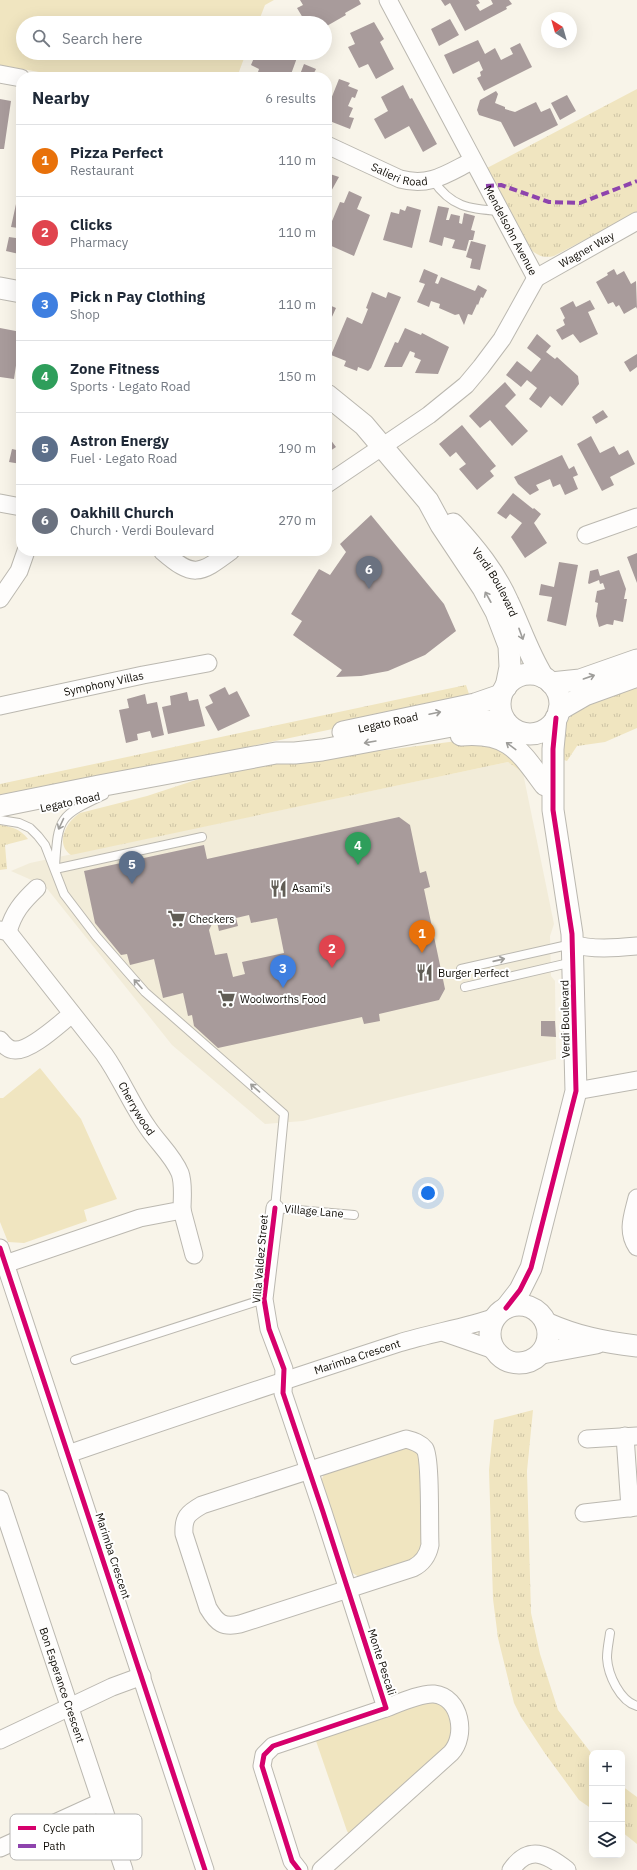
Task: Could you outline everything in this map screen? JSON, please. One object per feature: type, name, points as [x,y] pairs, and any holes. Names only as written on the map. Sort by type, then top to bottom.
[{"type":"street","name":"Mendelsohn Avenue","points":[[332,481],[434,411],[466,385],[502,339],[536,278],[472,161],[388,0]]},
{"type":"street","points":[[0,74],[16,77]]},
{"type":"street","name":"Salieri Road","points":[[332,147],[400,179],[411,182],[433,180],[472,161]]},
{"type":"street","name":"Wagner Way","points":[[536,278],[636,224]]},
{"type":"street","points":[[0,288],[16,291]]},
{"type":"street","name":"Verdi Boulevard","points":[[332,399],[364,425],[428,500],[441,525],[483,588],[496,612],[509,646],[510,657],[504,691]]},
{"type":"street","name":"Verdi Boulevard","points":[[428,500],[441,509],[473,546],[494,576],[508,600],[530,656],[547,680]]},
{"type":"street","points":[[0,503],[16,506]]},
{"type":"street","points":[[586,535],[637,516]]},
{"type":"street","points":[[0,599],[19,571],[24,556]]},
{"type":"street","points":[[168,556],[180,566],[194,571],[205,568],[223,556]]},
{"type":"street","points":[[547,680],[558,694],[557,714],[551,725],[535,734],[523,733],[511,728],[505,721],[501,709],[504,691],[512,680],[521,676],[536,675],[547,680],[580,680],[637,660]]},
{"type":"street","name":"Symphony Villas","points":[[0,706],[143,675],[208,663]]},
{"type":"street","points":[[557,714],[585,695],[637,676]]},
{"type":"street","name":"Legato Road","points":[[276,753],[296,743],[475,704],[504,691]]},
{"type":"street","name":"Verdi Boulevard","points":[[553,810],[554,749],[557,714]]},
{"type":"street","name":"Legato Road","points":[[0,806],[276,753],[302,753],[393,738],[422,730],[479,721],[505,721]]},
{"type":"street","name":"Verdi Boulevard","points":[[501,1313],[520,1290],[532,1268],[576,1091],[577,951],[553,810],[536,756],[523,733]]},
{"type":"street","points":[[393,738],[408,740],[480,734],[496,737],[515,748],[526,759],[545,785]]},
{"type":"street","name":"Legato Road","points":[[0,817],[128,789],[160,775]]},
{"type":"street","name":"Cherrywood","points":[[37,888],[16,910],[4,931],[104,1054],[118,1075],[135,1109],[148,1129],[176,1164],[181,1181],[182,1210],[194,1255]]},
{"type":"street","points":[[577,951],[594,946],[637,946]]},
{"type":"street","points":[[0,1040],[7,1048],[14,1050],[25,1049],[72,1014]]},
{"type":"street","points":[[576,1091],[637,1080]]},
{"type":"street","points":[[637,1198],[630,1231],[633,1241],[637,1247]]},
{"type":"street","name":"Villa Valdez Street","points":[[275,1208],[264,1299],[269,1329],[284,1370],[282,1381]]},
{"type":"street","points":[[3,1256],[140,1218],[182,1210]]},
{"type":"street","name":"Marimba Crescent","points":[[3,1256],[205,1870]]},
{"type":"street","name":"Verdi Boulevard","points":[[532,1268],[543,1318]]},
{"type":"street","points":[[600,1342],[542,1353],[532,1361],[517,1364],[508,1362],[500,1357],[494,1350],[490,1337],[490,1330],[501,1313],[514,1306],[523,1306],[570,1333],[600,1342],[637,1346]]},
{"type":"street","name":"Marimba Crescent","points":[[68,1454],[407,1340],[473,1325],[501,1313]]},
{"type":"street","points":[[542,1353],[548,1339],[543,1318]]},
{"type":"street","points":[[443,1332],[494,1350]]},
{"type":"street","name":"Monte Pescali","points":[[282,1381],[283,1393],[386,1708]]},
{"type":"street","points":[[584,1513],[634,1508],[631,1436],[587,1439]]},
{"type":"street","points":[[401,1440],[417,1442],[422,1446],[427,1454],[430,1545],[425,1558],[413,1568],[230,1627],[223,1625],[214,1617],[208,1608],[184,1534],[183,1524],[186,1518],[192,1510],[202,1505],[309,1471],[401,1440]]},
{"type":"street","name":"Bon Esperance Crescent","points":[[0,1499],[3,1519],[105,1814]]},
{"type":"street","points":[[0,1740],[69,1707],[142,1676]]},
{"type":"street","name":"Monte Pescali","points":[[298,1870],[292,1861],[262,1766],[264,1755],[273,1746],[426,1694],[439,1695],[449,1701],[456,1711],[461,1729],[459,1741],[451,1753],[321,1870]]},
{"type":"street","points":[[75,1814],[101,1802]]},
{"type":"street","points":[[0,1848],[10,1843]]},
{"type":"street","points":[[511,1870],[524,1856],[534,1854],[554,1859],[567,1870]]},
{"type":"street","name":"Bon Esperance Crescent","points":[[121,1860],[124,1870]]},
{"type":"lane","points":[[433,180],[446,197],[458,204],[479,210],[499,211]]},
{"type":"lane","points":[[54,869],[57,835],[62,820],[70,812],[104,794]]},
{"type":"lane","points":[[0,820],[19,823],[30,828],[45,845],[54,869]]},
{"type":"lane","points":[[54,869],[202,837]]},
{"type":"lane","name":"Villa Valdez Street","points":[[54,869],[59,887],[64,894],[96,936],[145,992],[284,1114],[275,1208]]},
{"type":"lane","points":[[461,969],[577,951]]},
{"type":"lane","points":[[465,987],[577,951]]},
{"type":"lane","name":"Village Lane","points":[[275,1208],[354,1214]]},
{"type":"lane","points":[[75,1360],[264,1299]]},
{"type":"lane","points":[[610,1633],[607,1659],[611,1675],[623,1696],[632,1704],[637,1706]]},
{"type":"shaded area","points":[[508,762],[523,773],[554,924],[550,936],[551,976],[555,981],[556,1059],[303,1121],[265,1124],[172,1045],[45,886],[11,871],[30,863]]},
{"type":"green space","points":[[0,0],[274,0],[265,5],[261,16],[16,16],[16,60],[243,60],[239,72],[39,72],[0,65]]},
{"type":"green space","points":[[637,89],[637,212],[554,256],[546,257],[535,253],[527,245],[487,168]]},
{"type":"green space","points":[[466,685],[471,700],[0,799],[0,784]]},
{"type":"green space","points":[[637,687],[637,728],[605,742],[577,746],[567,761],[564,760],[563,735],[566,724],[572,715],[581,708],[603,697]]},
{"type":"green space","points":[[465,740],[486,740],[513,757],[523,773],[508,762],[71,855],[63,844],[64,832],[71,821],[80,813],[147,796],[211,775],[268,765]]},
{"type":"green space","points":[[0,825],[16,829],[28,839],[5,845],[7,869],[0,870]]},
{"type":"green space","points":[[40,1068],[81,1119],[117,1199],[84,1210],[87,1221],[24,1243],[8,1242],[0,1222],[0,1098],[3,1098]]},
{"type":"green space","points":[[533,1410],[527,1471],[531,1613],[540,1654],[558,1710],[589,1750],[589,1807],[579,1800],[521,1717],[514,1703],[498,1638],[493,1599],[489,1470],[494,1420]]},
{"type":"green space","points":[[406,1447],[417,1451],[421,1459],[423,1544],[421,1550],[414,1559],[359,1577],[351,1572],[321,1481],[324,1474],[328,1472]]},
{"type":"green space","points":[[431,1701],[444,1705],[454,1725],[449,1744],[349,1834],[315,1738]]},
{"type":"green space","points":[[625,1788],[637,1797],[637,1844],[625,1834]]},
{"type":"building","points":[[300,0],[359,0],[361,4],[345,13],[346,15],[332,23],[332,16],[302,16],[297,8],[303,5]]},
{"type":"building","points":[[441,0],[478,0],[480,3],[476,5],[480,11],[493,4],[491,0],[509,0],[512,4],[506,7],[507,9],[465,31],[450,3],[445,6]]},
{"type":"building","points":[[450,19],[459,35],[439,46],[431,29]]},
{"type":"building","points":[[374,22],[384,39],[380,42],[394,69],[376,79],[368,64],[359,68],[348,47],[355,44],[350,33]]},
{"type":"building","points":[[478,40],[485,54],[495,48],[501,60],[513,54],[510,48],[520,43],[532,67],[484,91],[477,78],[481,76],[480,72],[483,70],[479,61],[453,74],[444,55]]},
{"type":"building","points":[[253,60],[296,60],[292,72],[258,72],[259,69],[251,65]]},
{"type":"building","points":[[304,64],[316,69],[314,72],[301,72]]},
{"type":"building","points":[[339,79],[350,83],[348,86],[358,90],[355,98],[352,97],[348,106],[353,108],[349,117],[354,118],[350,129],[332,122],[332,96]]},
{"type":"building","points":[[403,85],[410,99],[412,98],[437,144],[423,152],[409,126],[385,139],[374,119],[388,111],[381,97]]},
{"type":"building","points":[[496,91],[498,94],[495,103],[505,107],[505,109],[515,112],[536,102],[541,112],[550,108],[558,125],[514,147],[501,122],[479,115],[477,110],[480,100]]},
{"type":"building","points":[[567,95],[576,111],[560,120],[551,103]]},
{"type":"building","points":[[0,99],[11,101],[4,149],[0,149]]},
{"type":"building","points":[[332,175],[339,177],[332,190]]},
{"type":"building","points":[[349,191],[362,197],[357,209],[370,215],[354,256],[332,246],[332,221],[340,202],[344,203]]},
{"type":"building","points":[[16,204],[16,228],[11,227]]},
{"type":"building","points":[[407,206],[421,210],[412,248],[383,240],[391,212],[399,214],[400,209],[405,211]]},
{"type":"building","points":[[438,206],[449,208],[446,220],[449,220],[451,214],[460,216],[459,223],[462,224],[464,213],[475,216],[471,230],[475,231],[473,240],[469,240],[466,251],[452,248],[455,240],[444,237],[442,246],[429,242]]},
{"type":"building","points":[[9,237],[16,238],[16,253],[6,251]]},
{"type":"building","points":[[471,241],[486,245],[480,270],[470,268],[472,259],[466,257]]},
{"type":"building","points":[[424,269],[438,275],[435,283],[438,284],[441,277],[475,291],[478,285],[487,290],[483,298],[481,297],[472,315],[468,314],[464,325],[459,314],[455,315],[439,308],[440,304],[431,301],[429,307],[417,302],[425,284],[419,282]]},
{"type":"building","points":[[614,269],[617,275],[624,271],[631,284],[636,281],[637,309],[636,307],[624,314],[619,305],[616,307],[613,302],[608,304],[596,282],[608,275],[607,273]]},
{"type":"building","points":[[372,292],[386,298],[388,292],[401,297],[371,368],[368,371],[358,367],[357,371],[344,366],[346,361],[332,355],[332,353],[347,317],[362,324],[368,309],[366,308]]},
{"type":"building","points":[[590,300],[595,309],[588,312],[598,334],[580,343],[573,334],[562,340],[556,330],[565,325],[563,320],[565,318],[560,308],[573,301],[576,307]]},
{"type":"building","points":[[332,306],[336,308],[332,317]]},
{"type":"building","points":[[0,328],[16,331],[16,366],[14,379],[0,377]]},
{"type":"building","points":[[405,328],[421,335],[422,333],[449,347],[438,374],[415,373],[421,360],[414,357],[415,353],[410,351],[402,367],[384,367],[395,342],[398,343]]},
{"type":"building","points":[[537,334],[551,346],[546,352],[555,359],[557,357],[578,376],[579,384],[562,406],[550,396],[541,408],[529,399],[537,388],[527,380],[521,387],[506,375],[517,361],[531,372],[541,359],[527,348]]},
{"type":"building","points":[[637,354],[637,367],[630,372],[624,362]]},
{"type":"building","points":[[505,382],[516,395],[505,406],[528,431],[512,446],[490,420],[480,428],[469,416]]},
{"type":"building","points":[[603,410],[608,417],[596,424],[592,417]]},
{"type":"building","points":[[462,425],[496,466],[490,471],[494,476],[477,490],[459,469],[466,464],[456,452],[450,457],[439,444]]},
{"type":"building","points":[[591,436],[600,453],[614,446],[619,455],[628,450],[635,464],[610,477],[614,485],[602,491],[577,444]]},
{"type":"building","points":[[332,442],[336,447],[332,450]]},
{"type":"building","points":[[12,449],[16,450],[16,463],[9,462]]},
{"type":"building","points":[[562,455],[569,469],[574,466],[578,475],[573,477],[578,489],[565,495],[560,484],[553,487],[550,479],[536,485],[539,490],[530,495],[518,484],[514,477]]},
{"type":"building","points":[[513,493],[541,514],[534,523],[547,543],[525,558],[511,537],[522,523],[510,514],[506,519],[497,513]]},
{"type":"building","points":[[371,515],[444,604],[456,631],[425,655],[388,671],[361,676],[336,677],[342,670],[293,635],[302,621],[291,614],[319,569],[330,575],[346,552],[340,544]]},
{"type":"building","points":[[637,553],[637,583],[627,557]]},
{"type":"building","points":[[559,562],[578,565],[566,626],[547,621],[552,597],[539,595],[541,584],[554,587]]},
{"type":"building","points":[[598,569],[600,576],[619,570],[626,589],[624,599],[627,599],[623,622],[614,620],[613,625],[607,624],[599,627],[596,616],[598,603],[595,602],[597,591],[605,589],[603,583],[600,584],[599,580],[589,584],[588,583],[590,571]]},
{"type":"building","points":[[225,687],[229,695],[237,691],[250,716],[218,731],[205,707],[213,703],[209,695]]},
{"type":"building","points":[[187,692],[189,701],[198,699],[205,726],[168,734],[162,707],[171,705],[170,696]]},
{"type":"building","points":[[145,694],[147,704],[157,702],[164,735],[152,738],[150,731],[137,734],[138,740],[126,743],[119,710],[129,708],[127,699]]},
{"type":"building","points":[[399,817],[410,825],[420,873],[426,871],[430,887],[424,889],[445,989],[439,1000],[379,1014],[380,1021],[364,1024],[362,1017],[218,1048],[194,1026],[192,1015],[188,1016],[183,993],[163,998],[154,959],[130,965],[127,954],[121,955],[95,923],[84,871],[204,845],[207,859]],"holes":[[[249,915],[251,923],[277,918],[284,953],[242,962],[245,974],[233,977],[227,953],[215,955],[209,930],[213,922],[217,922],[219,931],[238,926],[236,918]]]},
{"type":"building","points":[[541,1021],[555,1021],[556,1037],[541,1036]]},
{"type":"marked path","points":[[486,186],[501,185],[549,202],[580,203],[637,181]]},
{"type":"cycle path","points":[[506,1308],[520,1290],[531,1268],[576,1091],[572,934],[553,810],[553,749],[556,718]]},
{"type":"cycle path","points":[[275,1208],[264,1299],[269,1329],[284,1369],[283,1393],[386,1708],[273,1746],[264,1755],[262,1766],[292,1861],[299,1870]]},
{"type":"cycle path","points":[[0,1248],[205,1870]]},
{"type":"place","name":"Oakhill Church","points":[[369,589]]},
{"type":"place","name":"Zone Fitness","points":[[358,865]]},
{"type":"place","name":"Astron Energy","points":[[132,884]]},
{"type":"place","name":"Asami's","points":[[279,888]]},
{"type":"place","name":"Checkers","points":[[176,919]]},
{"type":"place","name":"Pizza Perfect","points":[[422,953]]},
{"type":"place","name":"Clicks","points":[[332,968]]},
{"type":"place","name":"Burger Perfect","points":[[425,973]]},
{"type":"place","name":"Pick n Pay Clothing","points":[[283,988]]},
{"type":"place","name":"Woolworths Food","points":[[227,999]]}]
